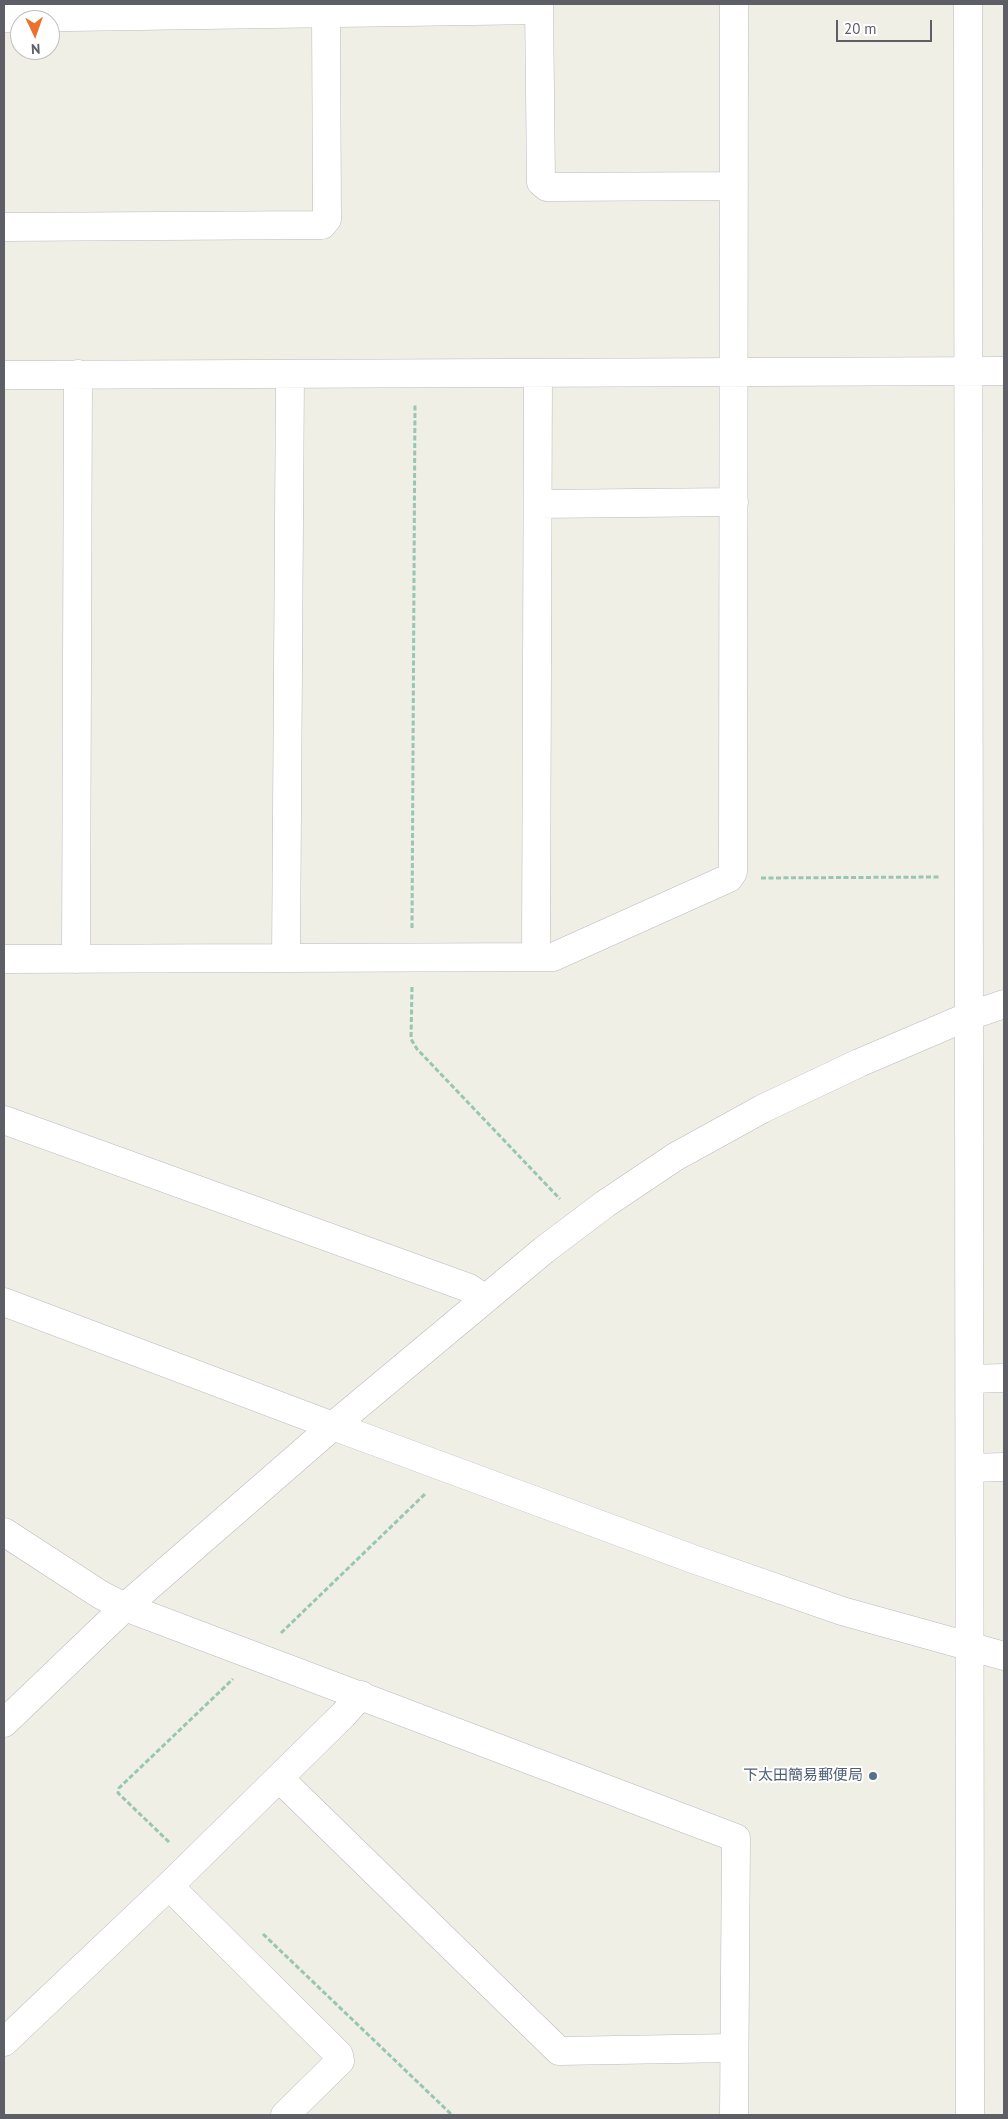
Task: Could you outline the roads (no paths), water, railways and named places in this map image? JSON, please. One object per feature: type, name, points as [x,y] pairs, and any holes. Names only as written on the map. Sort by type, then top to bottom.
[{"type":"street","points":[[4,959],[552,956],[731,875],[733,872],[735,373],[734,4]]},
{"type":"street","points":[[968,4],[970,2115]]},
{"type":"street","points":[[4,18],[326,14],[539,7],[541,182],[547,187],[734,186]]},
{"type":"street","points":[[4,227],[322,225],[327,219],[326,14]]},
{"type":"street","points":[[4,374],[538,374],[1004,371]]},
{"type":"street","points":[[76,959],[78,374]]},
{"type":"street","points":[[286,958],[290,374]]},
{"type":"street","points":[[536,956],[538,374]]},
{"type":"street","points":[[538,504],[734,502]]},
{"type":"street","points":[[4,1722],[125,1607],[333,1426],[544,1250],[605,1204],[675,1157],[762,1109],[969,1016],[1004,1004]]},
{"type":"street","points":[[4,1120],[469,1288],[485,1299]]},
{"type":"street","points":[[4,1302],[694,1559],[842,1611],[1004,1656]]},
{"type":"street","points":[[970,1379],[1004,1378]]},
{"type":"street","points":[[970,1468],[1004,1467]]},
{"type":"street","points":[[4,1532],[101,1595],[125,1607],[736,1838],[734,2115]]},
{"type":"street","points":[[4,2042],[169,1886],[344,1715],[361,1695]]},
{"type":"street","points":[[279,1778],[559,2051],[734,2048]]},
{"type":"street","points":[[169,1886],[340,2056],[340,2061],[296,2112]]},
{"type":"place","name":"下太田簡易郵便局","points":[[873,1776]]}]
